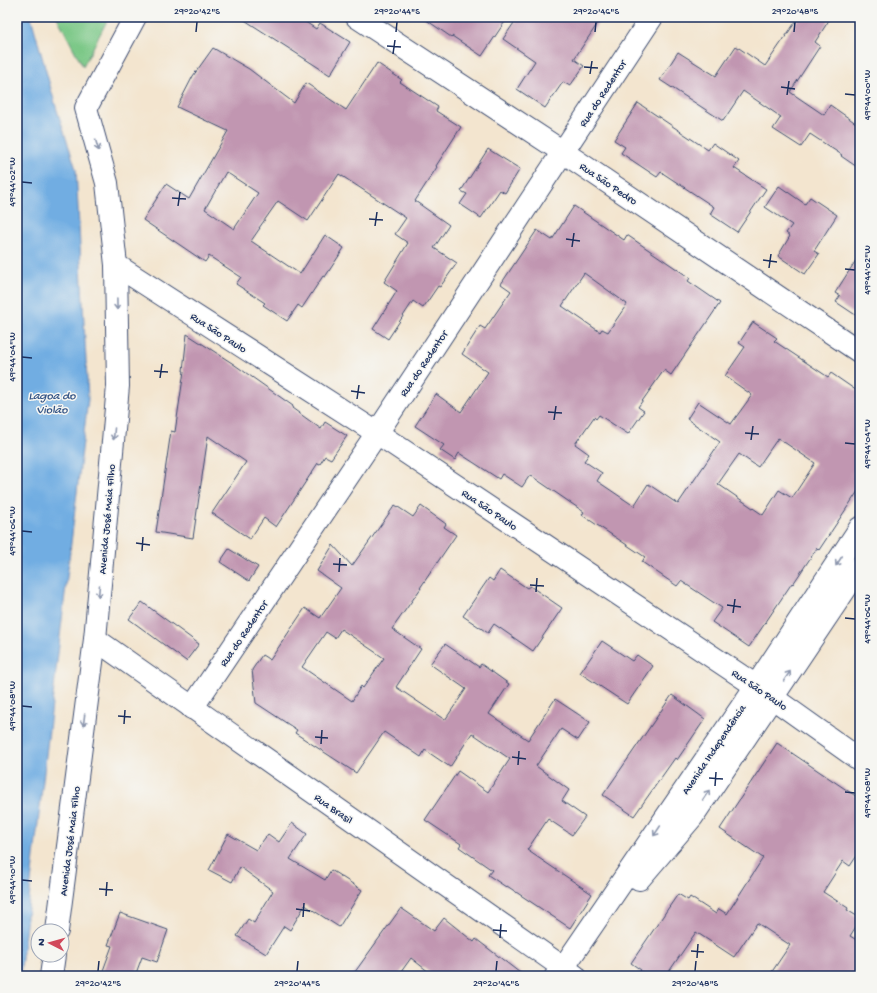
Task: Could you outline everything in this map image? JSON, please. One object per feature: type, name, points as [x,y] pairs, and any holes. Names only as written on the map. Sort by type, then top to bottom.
[{"type":"street","name":"Avenida José Maia Filho","points":[[58,923],[95,640],[118,386],[116,265],[107,183],[86,108],[134,17]]},
{"type":"street","name":"Rua São Pedro","points":[[357,17],[563,152],[860,352]]},
{"type":"street","name":"Rua do Redentor","points":[[192,708],[377,434],[652,17]]},
{"type":"street","name":"Rua São Paulo","points":[[116,265],[377,434],[764,691],[860,760]]},
{"type":"street","name":"Avenida Independência","points":[[563,974],[684,811],[764,691],[860,528]]},
{"type":"street","name":"Avenida Independência","points":[[764,691],[860,567]]},
{"type":"street","name":"Rua Brasil","points":[[95,640],[563,974]]},
{"type":"street","points":[[51,976],[53,963]]},
{"type":"green space","points":[[57,17],[109,17],[83,67]]},
{"type":"water","name":"Lagoa do Violão","points":[[17,17],[31,17],[56,107],[76,169],[88,399],[20,976],[17,976]]},
{"type":"building","points":[[240,17],[298,17],[316,29],[320,23],[350,42],[330,75]]},
{"type":"building","points":[[422,17],[508,17],[482,56]]},
{"type":"building","points":[[518,17],[602,17],[574,59],[584,66],[570,86],[563,82],[545,108],[517,89],[535,61],[503,39]]},
{"type":"building","points":[[799,17],[831,17],[815,42],[820,46],[790,92],[824,115],[830,105],[860,126],[860,169],[810,134],[801,147],[773,129],[781,117],[743,91],[723,121],[660,80],[678,52],[716,76],[736,46],[765,66]]},
{"type":"building","points":[[213,48],[249,69],[294,103],[306,83],[346,110],[377,63],[402,80],[400,82],[438,107],[436,111],[461,127],[415,201],[449,225],[434,248],[457,263],[440,287],[438,286],[423,308],[413,301],[388,339],[373,329],[397,291],[384,282],[408,243],[395,234],[406,218],[339,174],[308,221],[278,201],[251,241],[300,274],[325,235],[344,248],[302,308],[298,305],[287,321],[263,305],[265,303],[236,284],[241,277],[209,256],[205,262],[143,220],[166,184],[189,199],[228,131],[177,107],[193,76]],"holes":[[[226,172],[258,193],[234,229],[205,209]]]},
{"type":"building","points":[[638,103],[708,150],[713,143],[739,161],[734,168],[766,189],[737,232],[710,214],[714,207],[661,172],[657,177],[621,153],[625,147],[614,140]]},
{"type":"building","points":[[488,149],[520,169],[505,193],[500,190],[481,218],[460,204],[467,194],[461,191]]},
{"type":"building","points":[[779,186],[805,204],[810,197],[837,215],[814,251],[819,254],[805,274],[778,256],[790,236],[786,233],[792,225],[765,207]]},
{"type":"building","points":[[574,206],[624,240],[627,235],[690,278],[688,281],[720,303],[671,375],[664,370],[638,407],[644,411],[628,434],[599,415],[596,419],[594,417],[575,444],[589,454],[584,461],[602,473],[597,481],[634,506],[648,484],[678,504],[720,442],[687,419],[698,402],[731,424],[752,395],[725,376],[745,347],[739,343],[753,322],[777,338],[774,341],[828,377],[831,373],[860,393],[860,488],[819,550],[817,548],[749,647],[712,622],[722,608],[681,581],[677,586],[642,562],[645,557],[582,515],[584,512],[530,475],[522,487],[502,474],[499,479],[459,453],[455,460],[440,450],[444,445],[415,426],[436,394],[461,412],[488,372],[462,354],[480,326],[485,329],[511,291],[501,284],[537,230],[552,240]],"holes":[[[584,273],[627,304],[608,332],[602,329],[600,332],[562,306]],[[778,438],[815,463],[792,498],[779,490],[763,515],[718,484],[739,454],[758,467]]]},
{"type":"building","points":[[860,254],[860,318],[836,302],[840,296],[835,293]]},
{"type":"building","points":[[187,334],[232,363],[293,406],[292,408],[321,429],[325,422],[347,436],[331,459],[325,456],[320,464],[318,463],[276,527],[264,518],[250,539],[212,513],[246,462],[208,436],[193,538],[156,532],[171,431],[175,432],[184,371]]},
{"type":"building","points":[[395,505],[413,517],[421,506],[446,524],[444,527],[456,535],[392,629],[421,649],[396,687],[445,720],[466,689],[430,664],[445,644],[479,667],[481,664],[509,684],[489,714],[528,740],[555,699],[590,722],[578,740],[561,729],[536,766],[569,790],[562,801],[585,817],[572,835],[548,819],[527,850],[592,894],[570,928],[488,875],[492,870],[459,847],[461,844],[425,820],[458,771],[488,792],[510,759],[472,733],[450,767],[425,750],[421,757],[384,732],[356,773],[295,733],[297,730],[256,703],[252,670],[262,655],[270,660],[305,608],[320,618],[341,588],[317,571],[333,545],[352,566]],"holes":[[[341,629],[384,658],[363,688],[361,686],[352,701],[302,667],[326,632],[335,638]]]},
{"type":"building","points":[[229,549],[258,567],[249,581],[220,562]]},
{"type":"building","points":[[500,570],[527,588],[530,586],[562,608],[533,651],[494,624],[488,633],[463,616],[489,578],[493,581]]},
{"type":"building","points":[[142,602],[199,644],[186,661],[129,619]]},
{"type":"building","points":[[602,641],[632,661],[637,655],[653,666],[627,704],[580,673]]},
{"type":"building","points":[[672,695],[705,719],[677,760],[675,758],[634,816],[603,795]]},
{"type":"building","points":[[777,743],[860,799],[860,851],[850,866],[843,861],[823,892],[848,908],[847,910],[860,918],[850,936],[860,942],[860,969],[855,976],[769,976],[790,945],[757,923],[734,957],[696,932],[666,976],[637,976],[641,970],[631,963],[678,894],[688,900],[690,897],[716,914],[719,909],[727,914],[763,858],[720,829]]},
{"type":"building","points":[[292,823],[307,834],[290,859],[325,880],[331,870],[362,890],[339,927],[305,905],[290,930],[284,926],[266,954],[237,936],[248,919],[254,923],[273,891],[240,867],[232,882],[209,870],[228,834],[256,850],[268,834],[279,842]]},
{"type":"building","points":[[401,908],[434,931],[444,918],[474,942],[476,939],[524,976],[434,976],[411,958],[398,976],[352,976]]},
{"type":"building","points":[[120,913],[168,930],[157,962],[142,957],[135,976],[101,976],[112,946],[108,945]]}]
